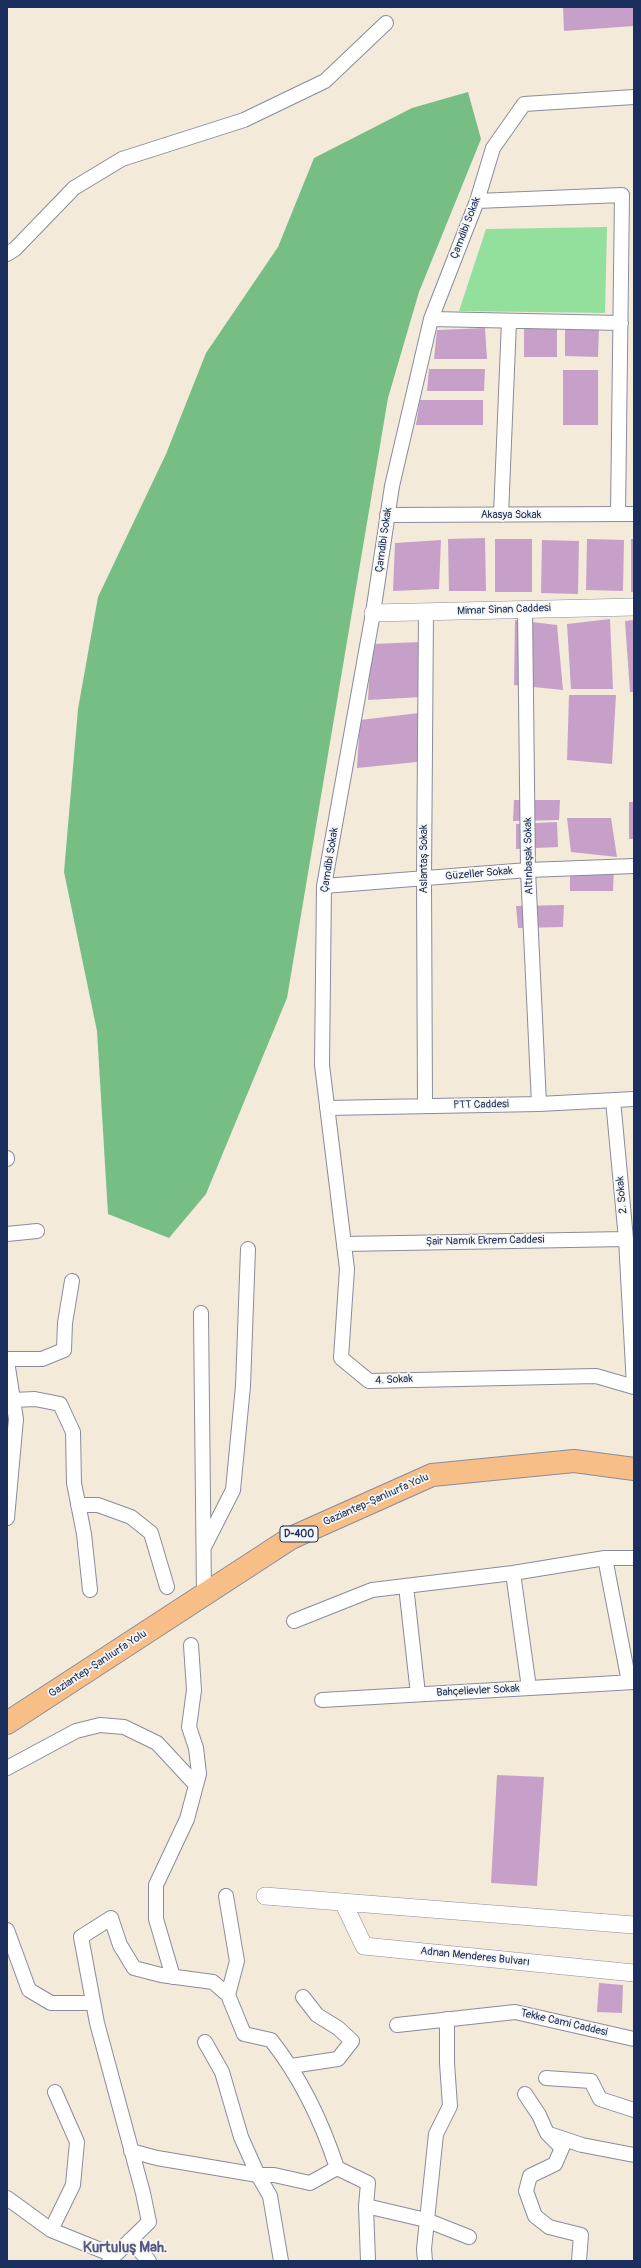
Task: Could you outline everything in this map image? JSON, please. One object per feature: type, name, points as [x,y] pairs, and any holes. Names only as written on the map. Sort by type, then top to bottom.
[{"type":"main road","name":"Gaziantep-Şanlıurfa Yolu","points":[[7,1723],[290,1538],[432,1475],[574,1461],[634,1469]]},
{"type":"street","points":[[7,254],[15,249],[74,188],[122,159],[244,120],[325,81],[386,23]]},
{"type":"street","name":"Çamdibi Sokak","points":[[327,1108],[322,1065],[324,886],[373,613],[392,486],[431,319],[477,201],[493,148],[524,104],[634,97]]},
{"type":"street","points":[[477,201],[622,195],[618,514]]},
{"type":"street","points":[[431,319],[621,323]]},
{"type":"street","points":[[501,515],[508,321]]},
{"type":"street","name":"Akasya Sokak","points":[[387,515],[634,514]]},
{"type":"street","name":"Mimar Sinan Caddesi","points":[[373,613],[426,613],[634,607]]},
{"type":"street","name":"Altınbaşak Sokak","points":[[525,609],[528,870],[539,1104]]},
{"type":"street","name":"Aslantaş Sokak","points":[[426,613],[424,879],[426,1106]]},
{"type":"street","name":"Güzeller Sokak","points":[[324,886],[528,870],[634,866]]},
{"type":"street","name":"PTT Caddesi","points":[[327,1108],[539,1104],[634,1099]]},
{"type":"street","name":"2. Sokak","points":[[613,1100],[626,1238],[634,1386]]},
{"type":"street","name":"4. Sokak","points":[[327,1108],[347,1269],[341,1358],[369,1381],[596,1376],[634,1386]]},
{"type":"street","points":[[7,1234],[36,1231]]},
{"type":"street","name":"Şair Namık Ekrem Caddesi","points":[[344,1244],[626,1238]]},
{"type":"street","points":[[204,1547],[233,1490],[243,1386],[248,1249]]},
{"type":"street","points":[[7,1518],[10,1444],[16,1419],[7,1360],[42,1359],[64,1350],[65,1323],[72,1281]]},
{"type":"street","points":[[200,1313],[204,1594]]},
{"type":"street","points":[[13,1400],[35,1399],[60,1404],[73,1432],[74,1483],[84,1534],[90,1590]]},
{"type":"street","points":[[78,1505],[98,1505],[118,1512],[131,1517],[151,1532],[167,1587]]},
{"type":"street","points":[[605,1558],[632,1682]]},
{"type":"street","points":[[294,1621],[372,1590],[513,1573],[605,1558],[634,1558]]},
{"type":"street","points":[[513,1573],[529,1688]]},
{"type":"street","points":[[406,1586],[418,1694]]},
{"type":"street","points":[[173,1977],[156,1919],[156,1885],[188,1819],[199,1774],[196,1748],[189,1727],[194,1690],[191,1645]]},
{"type":"street","name":"Bahçelievler Sokak","points":[[322,1700],[632,1682]]},
{"type":"street","points":[[7,1768],[76,1732],[100,1725],[124,1727],[157,1743],[196,1785]]},
{"type":"street","points":[[226,1896],[237,1961],[228,1995]]},
{"type":"street","points":[[265,1896],[634,1925]]},
{"type":"street","name":"Adnan Menderes Bulvarı","points":[[343,1902],[364,1946],[634,1973]]},
{"type":"street","points":[[7,2198],[51,2230],[111,2258],[149,2222],[93,2003],[81,1937],[111,1918],[120,1945],[134,1968],[173,1977],[213,1982],[228,1995],[244,2034],[271,2040],[291,2066],[328,2140],[337,2168],[368,2183],[366,2206],[368,2261]]},
{"type":"street","points":[[7,1930],[29,1990],[51,2003],[93,2003]]},
{"type":"street","points":[[291,2066],[338,2059],[352,2042],[338,2028],[317,2015],[303,1997]]},
{"type":"street","name":"Tekke Cami Caddesi","points":[[397,2025],[515,2012],[634,2039]]},
{"type":"street","points":[[425,2261],[424,2249],[426,2220],[436,2134],[450,2106],[447,2063],[447,2019]]},
{"type":"street","points":[[205,2042],[222,2072],[241,2137],[258,2175],[270,2196],[281,2261]]},
{"type":"street","points":[[546,2078],[591,2082],[600,2099],[634,2110]]},
{"type":"street","points":[[51,2230],[73,2185],[77,2142],[55,2092]]},
{"type":"street","points":[[525,2094],[539,2115],[547,2134],[562,2148],[555,2164],[530,2176],[526,2192],[535,2216],[549,2227],[581,2234],[579,2261]]},
{"type":"street","points":[[547,2134],[582,2145],[634,2155]]},
{"type":"street","points":[[131,2151],[157,2158],[258,2175],[274,2175],[310,2183],[337,2168]]},
{"type":"street","points":[[366,2206],[426,2220],[469,2237]]},
{"type":"street","points":[[130,2240],[149,2261]]},
{"type":"green space","points":[[468,92],[481,139],[419,292],[388,398],[287,998],[206,1194],[169,1238],[108,1214],[97,1031],[64,872],[78,709],[98,597],[166,454],[206,353],[278,247],[314,158],[412,108]]},
{"type":"green space","points":[[607,227],[605,313],[459,311],[486,229]]},
{"type":"building","points":[[563,7],[634,7],[634,26],[564,31]]},
{"type":"building","points":[[485,328],[487,359],[434,359],[437,330]]},
{"type":"building","points":[[524,328],[557,328],[557,357],[524,357]]},
{"type":"building","points":[[565,328],[599,328],[598,357],[565,356]]},
{"type":"building","points":[[429,369],[485,369],[484,391],[427,391]]},
{"type":"building","points":[[563,370],[598,370],[598,425],[563,425]]},
{"type":"building","points":[[420,400],[483,400],[483,425],[416,425]]},
{"type":"building","points":[[485,538],[486,591],[449,591],[448,539]]},
{"type":"building","points":[[495,539],[532,539],[532,592],[495,592]]},
{"type":"building","points":[[587,539],[624,540],[623,591],[586,590]]},
{"type":"building","points":[[631,539],[634,539],[634,592],[631,592]]},
{"type":"building","points":[[441,540],[439,589],[393,591],[395,543]]},
{"type":"building","points":[[542,540],[579,541],[578,594],[541,593]]},
{"type":"building","points":[[610,619],[613,689],[571,689],[567,624]]},
{"type":"building","points":[[515,620],[557,625],[563,690],[514,685]]},
{"type":"building","points":[[634,620],[634,692],[630,692],[625,621]]},
{"type":"building","points":[[421,642],[421,697],[368,700],[371,644]]},
{"type":"building","points":[[569,695],[616,695],[612,764],[567,760]]},
{"type":"building","points":[[419,713],[417,762],[357,768],[360,720]]},
{"type":"building","points":[[514,800],[560,800],[559,820],[513,821]]},
{"type":"building","points":[[629,802],[634,802],[634,839],[629,839]]},
{"type":"building","points":[[567,818],[611,818],[617,857],[571,852]]},
{"type":"building","points":[[557,822],[558,847],[516,849],[516,824]]},
{"type":"building","points":[[614,866],[613,891],[570,891],[570,868]]},
{"type":"building","points":[[564,905],[563,927],[518,928],[516,906]]},
{"type":"building","points":[[497,1775],[544,1777],[537,1886],[491,1883]]},
{"type":"building","points":[[599,1983],[623,1985],[622,2013],[597,2012]]},
{"type":"district","name":"Kurtuluş Mah.","points":[[125,2248]]}]
